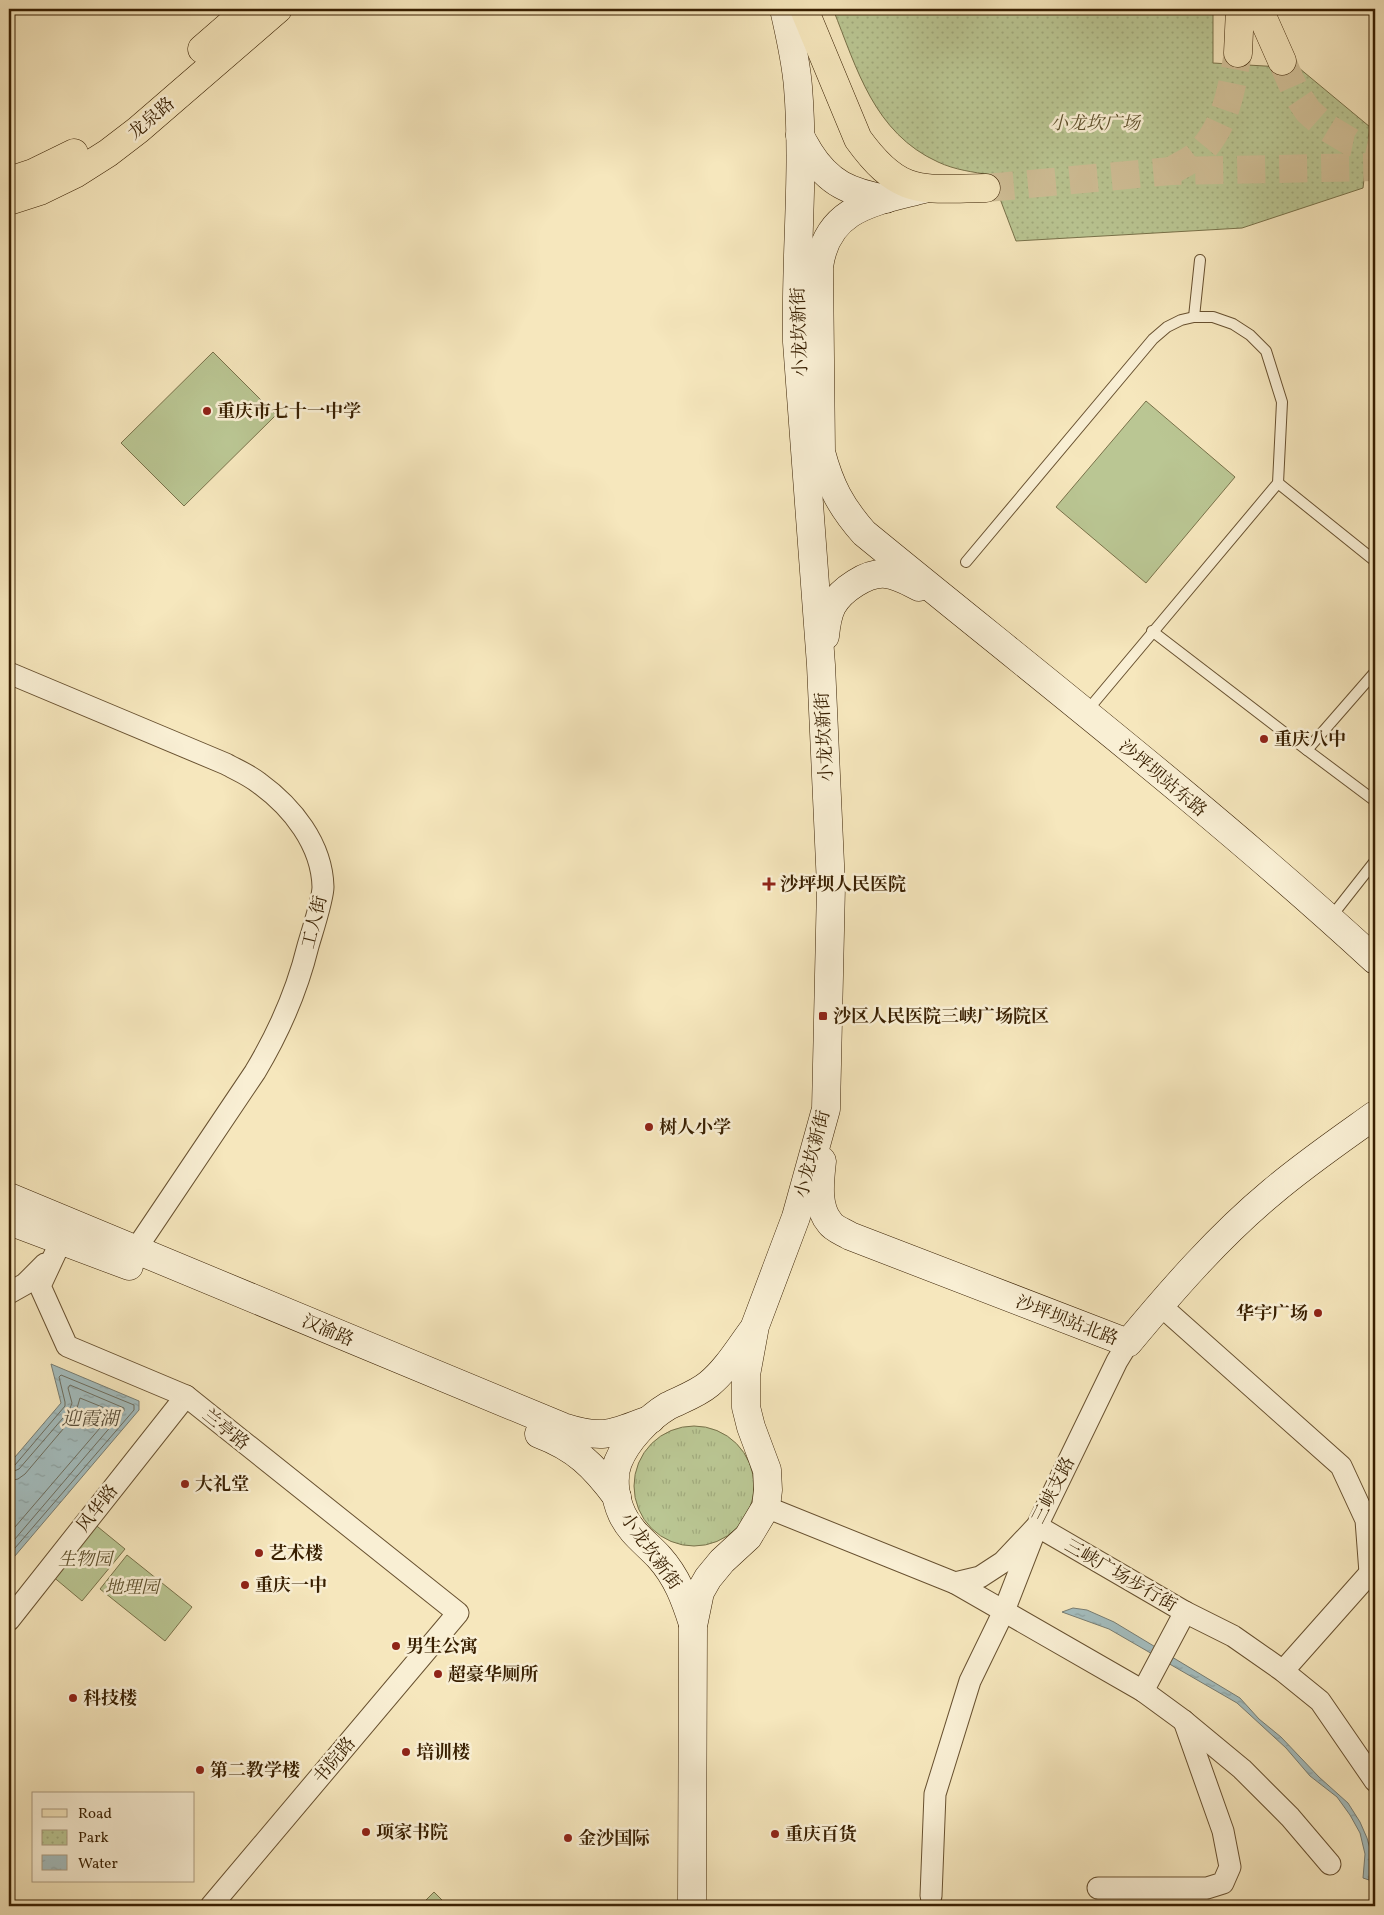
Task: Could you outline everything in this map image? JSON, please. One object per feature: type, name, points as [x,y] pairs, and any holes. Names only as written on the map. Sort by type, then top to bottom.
[{"type":"main road","name":"龙泉路","points":[[9,201],[27,182],[98,138],[128,115],[248,9]]},
{"type":"main road","name":"龙泉路","points":[[27,182],[75,174],[108,153],[138,130],[278,9]]},
{"type":"main road","points":[[784,9],[795,58],[800,136],[818,167],[837,182],[857,193],[886,199]]},
{"type":"main road","points":[[804,9],[858,139],[871,158],[902,183],[924,189],[986,188]]},
{"type":"main road","points":[[1238,53],[1240,9]]},
{"type":"main road","points":[[1259,9],[1282,61]]},
{"type":"main road","points":[[800,136],[818,44]]},
{"type":"main road","name":"小龙坎新街","points":[[692,1906],[693,1626],[700,1592],[708,1578],[748,1537],[766,1507],[768,1490],[767,1470],[751,1427],[746,1407],[746,1375],[755,1326],[796,1217],[826,1110],[831,886],[821,665],[797,342],[796,297],[800,136]]},
{"type":"main road","name":"小龙坎新街","points":[[924,189],[870,202],[856,209],[840,220],[828,235],[821,250],[819,267],[822,452],[828,477],[836,497],[848,515],[864,533],[947,601]]},
{"type":"main road","points":[[821,665],[827,619],[833,605],[844,592],[869,576],[886,574],[903,579],[947,601]]},
{"type":"main road","name":"沙坪坝站东路","points":[[947,601],[1086,712],[1330,918],[1375,960]]},
{"type":"main road","name":"沙坪坝站北路","points":[[826,1110],[820,1191],[824,1213],[831,1224],[850,1236],[1128,1343],[1160,1305],[1248,1212],[1297,1171],[1375,1115]]},
{"type":"main road","name":"汉渝路","points":[[9,1197],[562,1428],[600,1436],[651,1419]]},
{"type":"main road","name":"汉渝路","points":[[9,1221],[57,1247],[141,1270],[455,1401],[550,1438],[596,1469],[616,1498]]},
{"type":"main road","name":"小龙坎新街","points":[[693,1626],[682,1591],[672,1573],[630,1528],[622,1514],[616,1498],[615,1477],[618,1463],[635,1435],[651,1419],[667,1407],[707,1386],[721,1373],[755,1326]]},
{"type":"street","name":"工人街","points":[[9,673],[226,764],[258,782],[286,806],[306,832],[319,860],[323,888],[301,975],[272,1043],[255,1072],[136,1250]]},
{"type":"street","points":[[9,1293],[25,1284],[57,1247]]},
{"type":"street","name":"兰亭路","points":[[57,1247],[40,1286],[67,1346],[186,1396],[458,1613]]},
{"type":"street","points":[[1160,1305],[1341,1466],[1366,1520],[1373,1576],[1283,1671]]},
{"type":"street","name":"三峡支路","points":[[955,1583],[980,1577],[1003,1562],[1037,1526],[1117,1361],[1128,1343]]},
{"type":"street","name":"风华路","points":[[9,1620],[186,1396]]},
{"type":"street","points":[[766,1507],[955,1583],[1143,1691],[1184,1721],[1242,1769],[1290,1817],[1330,1864]]},
{"type":"street","points":[[931,1896],[935,1794],[970,1681],[1004,1611],[1037,1526]]},
{"type":"street","name":"三峡广场步行街","points":[[1037,1526],[1185,1612],[1233,1636],[1283,1671],[1320,1701],[1375,1781]]},
{"type":"street","points":[[1143,1691],[1185,1612]]},
{"type":"street","name":"书院路","points":[[211,1906],[458,1613]]},
{"type":"street","points":[[1098,1888],[1142,1898],[1207,1888],[1223,1883],[1230,1868],[1223,1831],[1184,1721]]},
{"type":"lane","points":[[1194,317],[1200,260]]},
{"type":"lane","points":[[966,562],[1153,339],[1167,328],[1181,320],[1194,317],[1213,317],[1233,324],[1250,335],[1266,351],[1282,402],[1278,483],[1086,712]]},
{"type":"lane","points":[[1278,483],[1375,561]]},
{"type":"lane","points":[[1152,632],[1375,801]]},
{"type":"lane","points":[[1308,750],[1375,672]]},
{"type":"lane","points":[[1330,918],[1375,861]]},
{"type":"green space","name":"小龙坎广场","points":[[833,9],[1213,9],[1213,63],[1299,68],[1370,127],[1363,188],[1242,228],[1016,241],[991,175],[957,169],[938,162],[916,150],[883,117],[860,76]]},
{"type":"green space","points":[[213,352],[276,415],[184,506],[121,443]]},
{"type":"green space","points":[[1146,401],[1235,477],[1146,583],[1056,507]]},
{"type":"green space","points":[[694,1426],[717,1431],[736,1444],[749,1463],[754,1486],[749,1509],[736,1528],[717,1541],[694,1546],[671,1541],[652,1528],[639,1509],[634,1486],[639,1463],[652,1444],[671,1431]]},
{"type":"green space","name":"生物园","points":[[87,1518],[125,1549],[82,1601],[45,1570]]},
{"type":"green space","name":"地理园","points":[[127,1555],[192,1607],[165,1641],[100,1589]]},
{"type":"green space","points":[[434,1892],[448,1906],[420,1906]]},
{"type":"water","name":"迎霞湖","points":[[51,1364],[139,1401],[139,1410],[9,1563],[9,1464],[61,1403]]},
{"type":"water","points":[[1073,1608],[1087,1610],[1114,1622],[1240,1698],[1259,1719],[1281,1737],[1319,1777],[1348,1803],[1360,1822],[1371,1852],[1369,1880],[1363,1878],[1365,1854],[1360,1833],[1350,1815],[1337,1797],[1310,1776],[1286,1748],[1237,1703],[1109,1629],[1062,1612]]},
{"type":"tunnel","points":[[1171,171],[1197,155],[1215,133],[1226,108],[1238,53]]},
{"type":"tunnel","points":[[1282,61],[1296,93],[1308,111],[1326,127],[1351,142],[1375,147]]},
{"type":"tunnel","points":[[986,188],[1171,171],[1375,167]]},
{"type":"place","name":"重庆市七十一中学","points":[[207,411]]},
{"type":"place","name":"重庆八中","points":[[1264,739]]},
{"type":"place","name":"沙坪坝人民医院","points":[[769,884]]},
{"type":"place","name":"沙区人民医院三峡广场院区","points":[[823,1016]]},
{"type":"place","name":"树人小学","points":[[649,1127]]},
{"type":"place","name":"华宇广场","points":[[1318,1313]]},
{"type":"place","name":"大礼堂","points":[[185,1484]]},
{"type":"place","name":"艺术楼","points":[[259,1553]]},
{"type":"place","name":"重庆一中","points":[[245,1585]]},
{"type":"place","name":"男生公寓","points":[[396,1646]]},
{"type":"place","name":"超豪华厕所","points":[[438,1674]]},
{"type":"place","name":"科技楼","points":[[73,1698]]},
{"type":"place","name":"培训楼","points":[[406,1752]]},
{"type":"place","name":"第二教学楼","points":[[200,1770]]},
{"type":"place","name":"项家书院","points":[[366,1832]]},
{"type":"place","name":"重庆百货","points":[[775,1834]]},
{"type":"place","name":"金沙国际","points":[[568,1838]]}]
